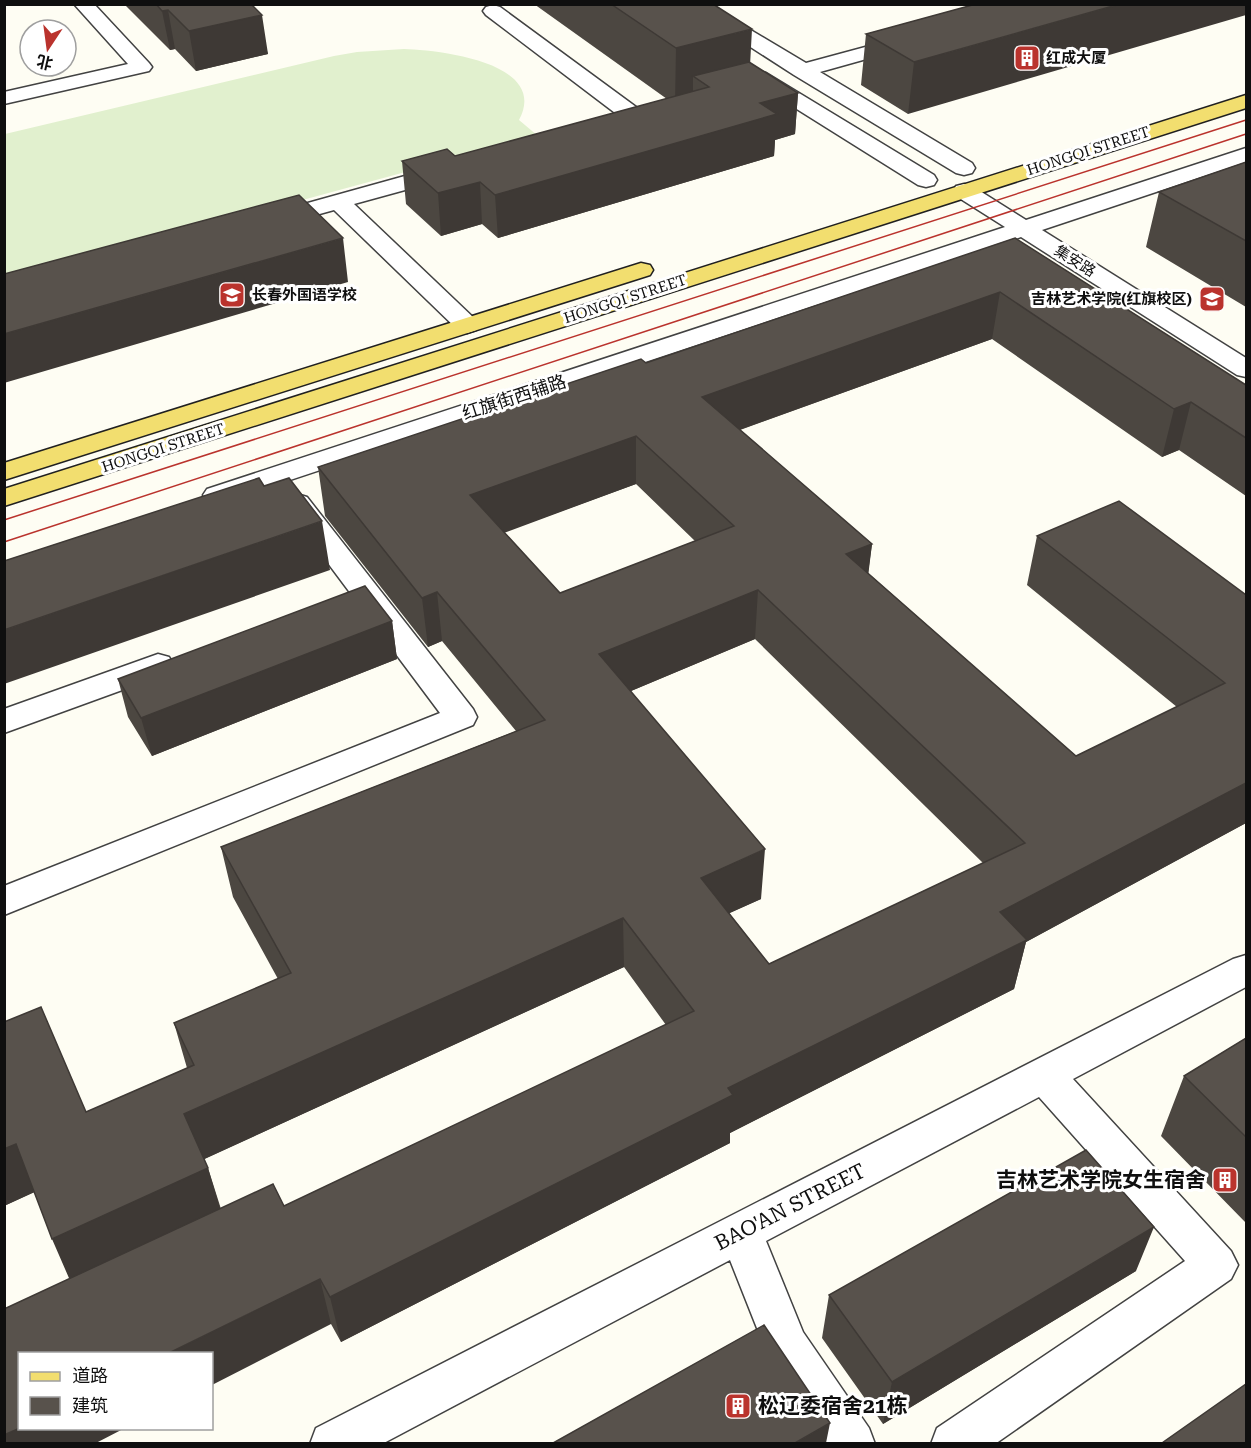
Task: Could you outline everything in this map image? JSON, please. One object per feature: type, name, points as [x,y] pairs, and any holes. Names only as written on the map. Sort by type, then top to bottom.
[{"type":"main road","name":"HONGQI STREET","points":[[4,498],[964,180],[1246,79]]},
{"type":"main road","name":"HONGQI STREET","points":[[691,255],[926,180],[964,180],[1246,101]]},
{"type":"main road","name":"HONGQI STREET","points":[[4,472],[657,265]]},
{"type":"street","points":[[4,98],[142,67],[83,4]]},
{"type":"street","name":"集安路","points":[[693,4],[801,71],[964,180],[1023,228],[1246,369]]},
{"type":"street","points":[[493,11],[650,118],[612,125]]},
{"type":"street","points":[[801,71],[928,36]]},
{"type":"street","points":[[744,67],[926,180]]},
{"type":"street","points":[[743,95],[774,86]]},
{"type":"street","name":"红旗街西辅路","points":[[197,501],[1246,155]]},
{"type":"street","points":[[247,227],[464,166]]},
{"type":"street","points":[[339,202],[467,325]]},
{"type":"street","points":[[4,901],[460,717],[276,475]]},
{"type":"street","points":[[329,601],[362,588]]},
{"type":"street","points":[[4,722],[183,655]]},
{"type":"street","name":"BAO'AN STREET","points":[[333,1443],[1246,970]]},
{"type":"street","points":[[954,1443],[1216,1265],[1044,1076]]},
{"type":"street","points":[[741,1233],[786,1346],[852,1443]]},
{"type":"green space","points":[[404,49],[441,52],[464,57],[486,63],[505,72],[519,85],[524,100],[519,120],[538,136],[5,281],[5,134],[334,56]]},
{"type":"building","points":[[156,4],[251,4],[262,15],[189,31],[168,10],[162,11]]},
{"type":"building","points":[[611,4],[713,4],[752,29],[676,48]]},
{"type":"building","points":[[976,4],[1120,4],[914,62],[866,34]]},
{"type":"building","points":[[749,62],[798,93],[760,103],[777,114],[495,195],[480,182],[438,193],[402,161],[447,149],[455,156],[709,87],[693,76]]},
{"type":"building","points":[[1246,162],[1246,241],[1159,192]]},
{"type":"building","points":[[299,195],[343,238],[4,334],[4,274]]},
{"type":"building","points":[[1015,238],[1246,385],[1246,438],[1191,402],[1174,409],[1000,292],[702,397],[872,544],[846,554],[1076,756],[1225,683],[1037,536],[1119,501],[1246,595],[1246,783],[1000,912],[1027,940],[728,1088],[733,1095],[330,1297],[320,1279],[171,1352],[18,1352],[18,1429],[4,1435],[4,1309],[273,1184],[284,1206],[694,1011],[623,918],[184,1114],[208,1168],[52,1239],[16,1144],[4,1149],[4,1022],[41,1007],[86,1112],[194,1065],[174,1023],[291,973],[221,847],[545,720],[437,592],[422,598],[318,467],[641,359],[646,363]],"holes":[[[636,436],[734,526],[560,593],[470,495]],[[758,590],[1025,843],[769,964],[701,878],[765,849],[599,654]]]},
{"type":"building","points":[[259,478],[264,486],[289,478],[322,521],[4,630],[4,561]]},
{"type":"building","points":[[365,586],[392,621],[141,718],[118,679]]},
{"type":"building","points":[[1246,1038],[1246,1137],[1184,1076]]},
{"type":"building","points":[[1086,1150],[1154,1227],[892,1382],[829,1295]]},
{"type":"building","points":[[764,1325],[830,1423],[795,1443],[553,1443]]},
{"type":"building","points":[[1246,1384],[1246,1443],[1162,1443]]},
{"type":"tram line","points":[[4,520],[1246,120]]},
{"type":"tram line","points":[[4,542],[1246,134]]},
{"type":"place","name":"红成大厦","points":[[1027,58]]},
{"type":"place","name":"长春外国语学校","points":[[232,295]]},
{"type":"place","name":"吉林艺术学院(红旗校区)","points":[[1212,299]]},
{"type":"place","name":"吉林艺术学院女生宿舍","points":[[1225,1180]]},
{"type":"place","name":"松辽委宿舍21栋","points":[[738,1406]]}]
